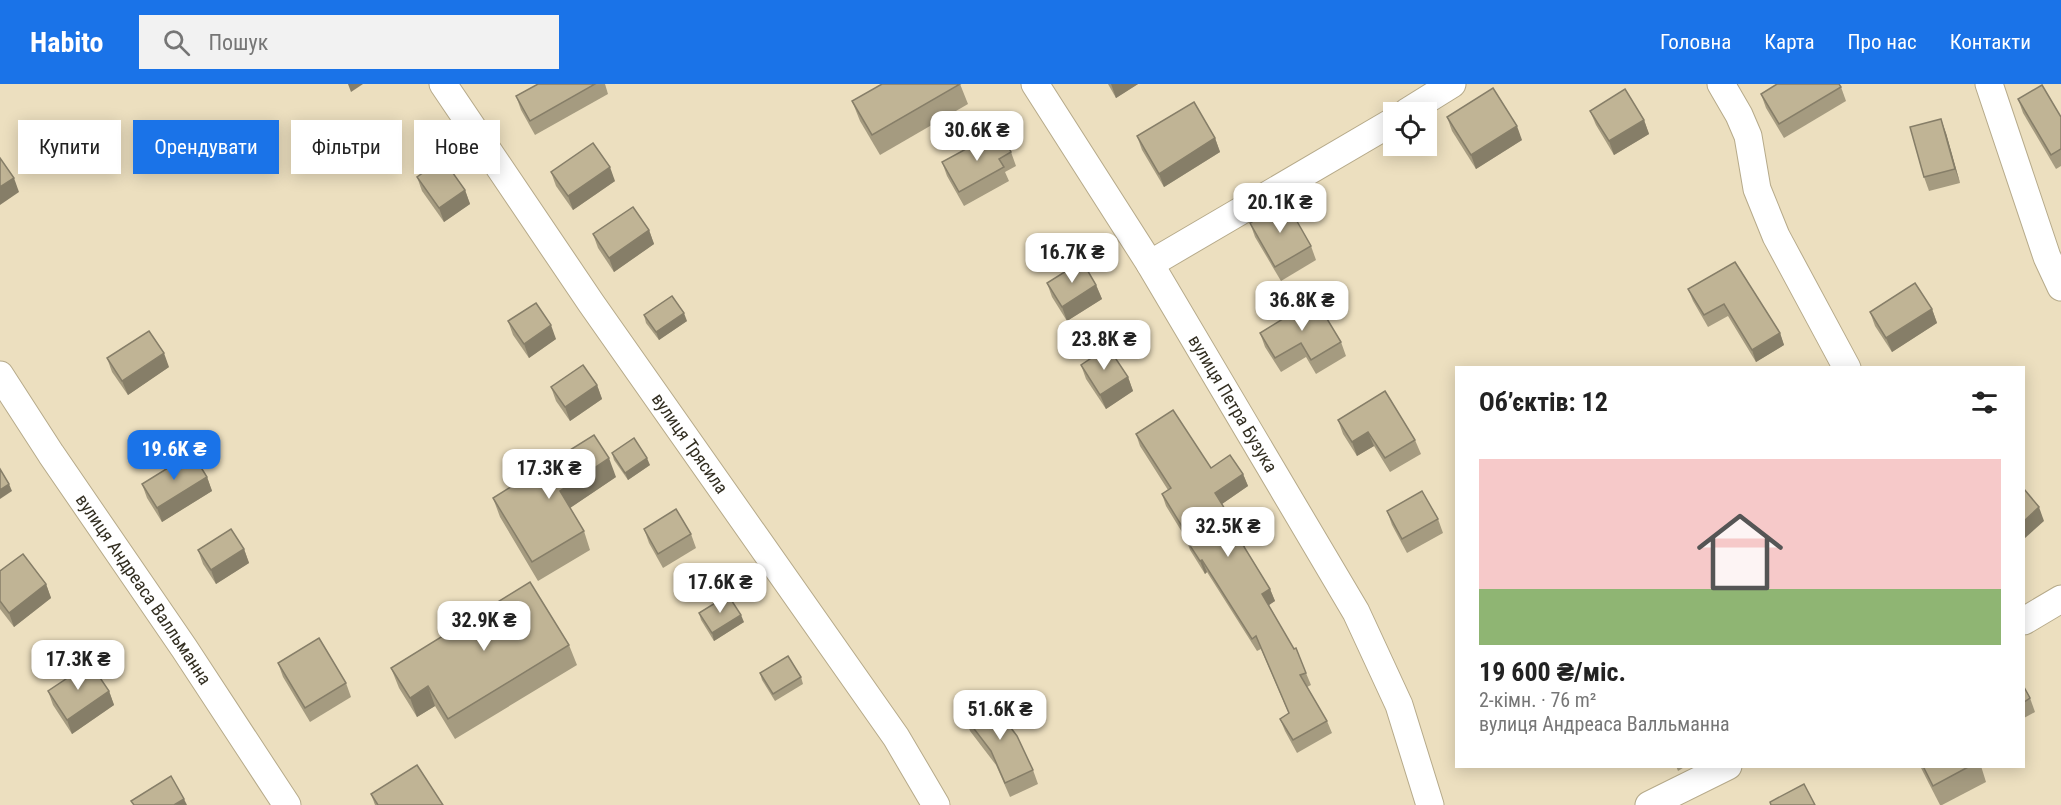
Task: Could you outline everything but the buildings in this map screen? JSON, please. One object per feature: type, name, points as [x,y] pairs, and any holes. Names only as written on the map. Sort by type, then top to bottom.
[{"type":"street","name":"вулиця Трясила","points":[[442,84],[591,303],[896,737],[936,805]]},
{"type":"street","name":"вулиця Петра Бузука","points":[[1035,84],[1150,264],[1356,612],[1399,705],[1430,805]]},
{"type":"street","points":[[1423,102],[1452,84]]},
{"type":"street","points":[[1721,84],[1748,136],[1757,189],[1776,236],[1845,366]]},
{"type":"street","points":[[1989,84],[2047,257],[2061,287]]},
{"type":"street","points":[[1150,264],[1383,127]]},
{"type":"street","name":"вулиця Андреаса Валльманна","points":[[0,375],[51,454],[184,648],[286,805]]},
{"type":"street","points":[[2025,620],[2061,599]]},
{"type":"street","points":[[1648,805],[1724,768]]}]
